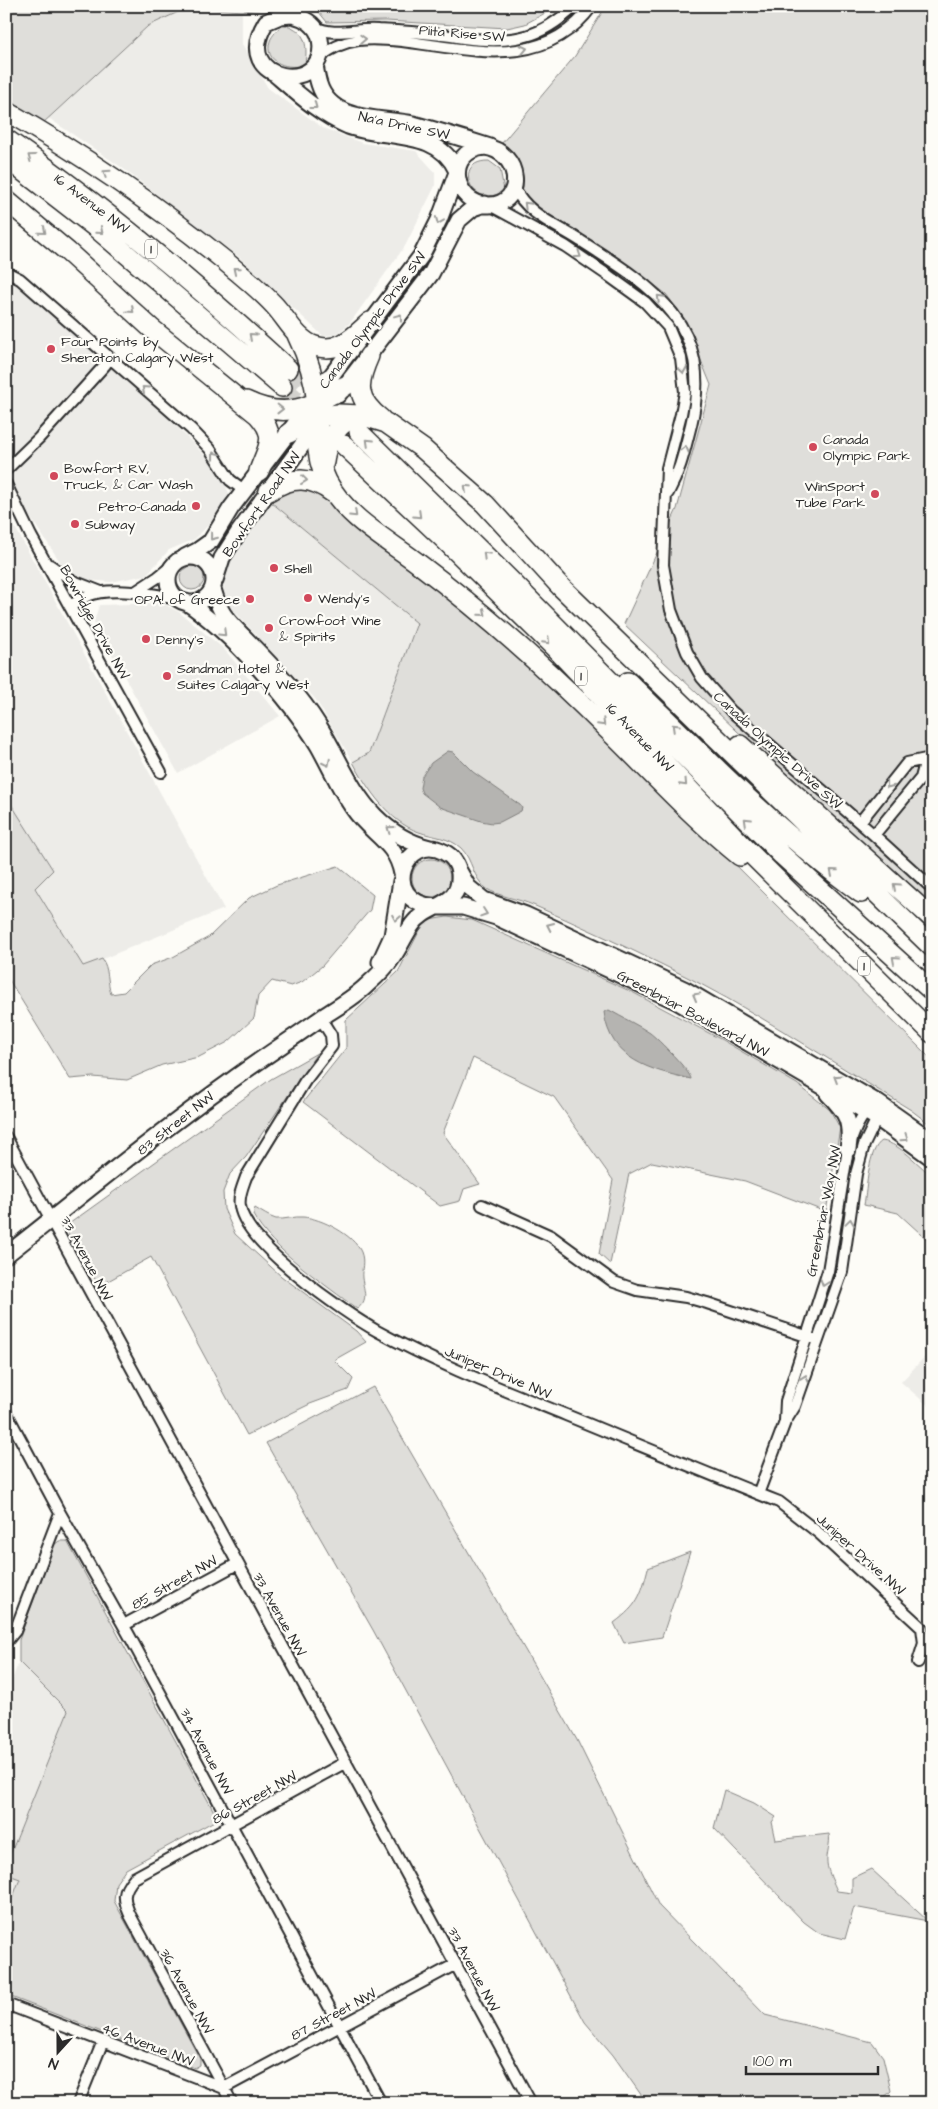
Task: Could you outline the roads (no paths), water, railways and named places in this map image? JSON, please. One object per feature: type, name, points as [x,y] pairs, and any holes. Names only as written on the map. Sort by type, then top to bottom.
[{"type":"highway","points":[[6,111],[70,149],[124,185],[196,238],[265,296],[294,330],[314,346],[333,348],[351,340],[370,322]]},
{"type":"highway","name":"16 Avenue NW","points":[[6,139],[170,264],[288,369]]},
{"type":"highway","name":"16 Avenue NW","points":[[6,158],[95,227],[282,387]]},
{"type":"highway","points":[[6,200],[68,252],[159,335],[252,409],[268,425],[270,432],[269,447],[259,471]]},
{"type":"highway","points":[[294,330],[306,354],[317,412],[319,458],[324,475],[337,496]]},
{"type":"highway","points":[[369,356],[360,381],[361,396],[371,424]]},
{"type":"highway","points":[[289,433],[317,412],[337,382]]},
{"type":"highway","points":[[224,388],[242,399],[274,410],[352,414],[417,444],[464,485],[511,531],[561,587],[932,947]]},
{"type":"highway","points":[[324,475],[327,447],[334,433],[351,419],[371,424]]},
{"type":"highway","name":"16 Avenue NW","points":[[371,424],[510,580],[782,855],[932,991]]},
{"type":"highway","name":"16 Avenue NW","points":[[344,445],[556,650],[810,914],[932,1033]]},
{"type":"highway","points":[[269,491],[285,482],[303,478],[323,486],[337,496],[366,525],[459,594],[519,644],[620,741],[706,829],[810,914]]},
{"type":"highway","points":[[510,580],[620,675],[768,816],[841,878],[915,932]]},
{"type":"highway","points":[[561,587],[748,751],[932,918]]},
{"type":"street","points":[[278,6],[260,33],[258,47],[263,64],[276,75],[287,76],[298,75],[317,62],[321,47],[319,36],[301,6]]},
{"type":"street","name":"Piita Rise SW","points":[[313,25],[334,33],[352,30],[377,30],[477,40],[501,40],[526,36],[543,29],[559,20],[575,6]]},
{"type":"street","name":"Piita Rise SW","points":[[317,62],[337,45],[356,39],[378,39],[479,52],[501,53],[524,50],[547,42],[566,32],[592,6]]},
{"type":"street","points":[[269,20],[280,16],[292,16],[313,25]]},
{"type":"street","name":"Na'a Drive SW","points":[[317,62],[318,84],[324,96],[335,106],[350,113],[381,121],[410,124],[490,147]]},
{"type":"street","name":"Na'a Drive SW","points":[[276,75],[324,114],[347,126],[408,137],[433,144],[449,157],[457,173]]},
{"type":"street","points":[[480,147],[490,147],[502,153],[510,162],[514,174],[514,187],[506,198],[488,205],[466,194],[457,173],[461,159],[470,151],[480,147]]},
{"type":"street","name":"Canada Olympic Drive SW","points":[[337,382],[370,322],[421,256],[439,220],[457,173]]},
{"type":"street","name":"Canada Olympic Drive SW","points":[[514,187],[520,199],[534,213],[581,241],[653,291],[669,307],[682,326],[695,361],[697,387],[693,417],[679,472],[667,494]]},
{"type":"street","name":"Canada Olympic Drive SW","points":[[337,382],[369,356],[431,274],[459,220],[473,208],[488,205],[565,246],[645,302],[668,327],[681,358],[685,380],[683,403],[667,468],[667,494],[663,534],[664,580],[675,624],[694,665],[711,689],[731,711],[860,822],[932,888]]},
{"type":"street","points":[[6,272],[20,279],[191,429],[210,449],[230,480],[245,490]]},
{"type":"street","points":[[6,470],[67,407],[105,365],[109,357]]},
{"type":"street","name":"Bowfort Road NW","points":[[214,585],[222,558],[246,521],[269,491],[317,412]]},
{"type":"street","name":"Bowfort Road NW","points":[[135,592],[211,541],[231,508],[289,433]]},
{"type":"street","name":"Bowridge Drive NW","points":[[6,484],[46,563],[161,772]]},
{"type":"street","points":[[196,557],[206,561],[212,570],[214,585],[224,617],[292,689],[311,714],[360,797],[374,815],[384,825],[403,838],[450,856],[459,870],[459,880],[456,891],[448,901],[436,907],[423,906],[412,900],[405,891],[400,862],[394,850],[353,809],[318,746],[290,705],[238,647],[198,610],[174,596],[168,584],[170,571],[179,561],[196,557]]},
{"type":"street","points":[[46,563],[73,581],[104,593]]},
{"type":"street","points":[[70,606],[88,595],[104,593],[135,592],[183,601],[202,600],[214,585]]},
{"type":"street","points":[[860,822],[906,763],[929,761]]},
{"type":"street","points":[[874,835],[921,778],[929,761]]},
{"type":"street","points":[[402,877],[406,862],[410,856],[422,850],[434,849]]},
{"type":"street","name":"Greenbriar Boulevard NW","points":[[459,870],[468,887],[484,900],[526,915],[684,989],[874,1111],[932,1158]]},
{"type":"street","name":"83 Street NW","points":[[349,999],[379,963],[392,936],[402,877]]},
{"type":"street","name":"Greenbriar Boulevard NW","points":[[436,907],[455,906],[484,912],[620,973],[698,1013],[816,1082],[932,1141]]},
{"type":"street","name":"83 Street NW","points":[[6,1254],[204,1100],[364,989],[381,972],[419,917],[436,907]]},
{"type":"street","name":"Juniper Drive NW","points":[[321,1018],[332,1035],[332,1046],[306,1081],[246,1177],[240,1193],[240,1206],[244,1218],[265,1246],[289,1269],[358,1320],[433,1360],[779,1502],[820,1534],[922,1628],[924,1643],[918,1662]]},
{"type":"street","points":[[816,1082],[839,1105],[848,1118],[850,1131],[848,1149]]},
{"type":"street","name":"Greenbriar Way NW","points":[[785,1422],[786,1402],[828,1270],[848,1149],[853,1134],[874,1111]]},
{"type":"street","name":"Greenbriar Way NW","points":[[758,1494],[785,1422],[795,1406],[842,1272],[860,1159],[874,1111]]},
{"type":"street","name":"33 Avenue NW","points":[[6,1137],[236,1564],[531,2103]]},
{"type":"street","points":[[482,1205],[551,1236],[614,1282],[648,1293],[686,1297],[818,1340]]},
{"type":"street","name":"34 Avenue NW","points":[[6,1412],[60,1513],[124,1625],[381,2103]]},
{"type":"street","points":[[6,1642],[15,1631],[60,1513]]},
{"type":"street","name":"85 Street NW","points":[[124,1625],[236,1564]]},
{"type":"street","name":"86 Street NW","points":[[126,1890],[134,1878],[346,1762]]},
{"type":"street","name":"36 Avenue NW","points":[[126,1890],[124,1901],[130,1915],[232,2103]]},
{"type":"street","name":"87 Street NW","points":[[224,2088],[456,1964]]},
{"type":"street","name":"46 Avenue NW","points":[[6,2004],[224,2088]]},
{"type":"street","points":[[78,2103],[103,2041]]},
{"type":"tunnel","points":[[288,369],[323,400]]},
{"type":"tunnel","points":[[282,387],[314,417]]},
{"type":"place","name":"Four Points by Sheraton Calgary West","points":[[51,349]]},
{"type":"place","name":"Canada Olympic Park","points":[[813,447]]},
{"type":"place","name":"Bowfort RV, Truck, & Car Wash","points":[[54,476]]},
{"type":"place","name":"WinSport Tube Park","points":[[875,494]]},
{"type":"place","name":"Petro-Canada","points":[[196,506]]},
{"type":"place","name":"Subway","points":[[75,524]]},
{"type":"place","name":"Shell","points":[[274,568]]},
{"type":"place","name":"Wendy's","points":[[308,598]]},
{"type":"place","name":"OPA! of Greece","points":[[250,599]]},
{"type":"place","name":"Crowfoot Wine & Spirits","points":[[269,628]]},
{"type":"place","name":"Denny's","points":[[146,639]]},
{"type":"place","name":"Sandman Hotel & Suites Calgary West","points":[[167,676]]}]
